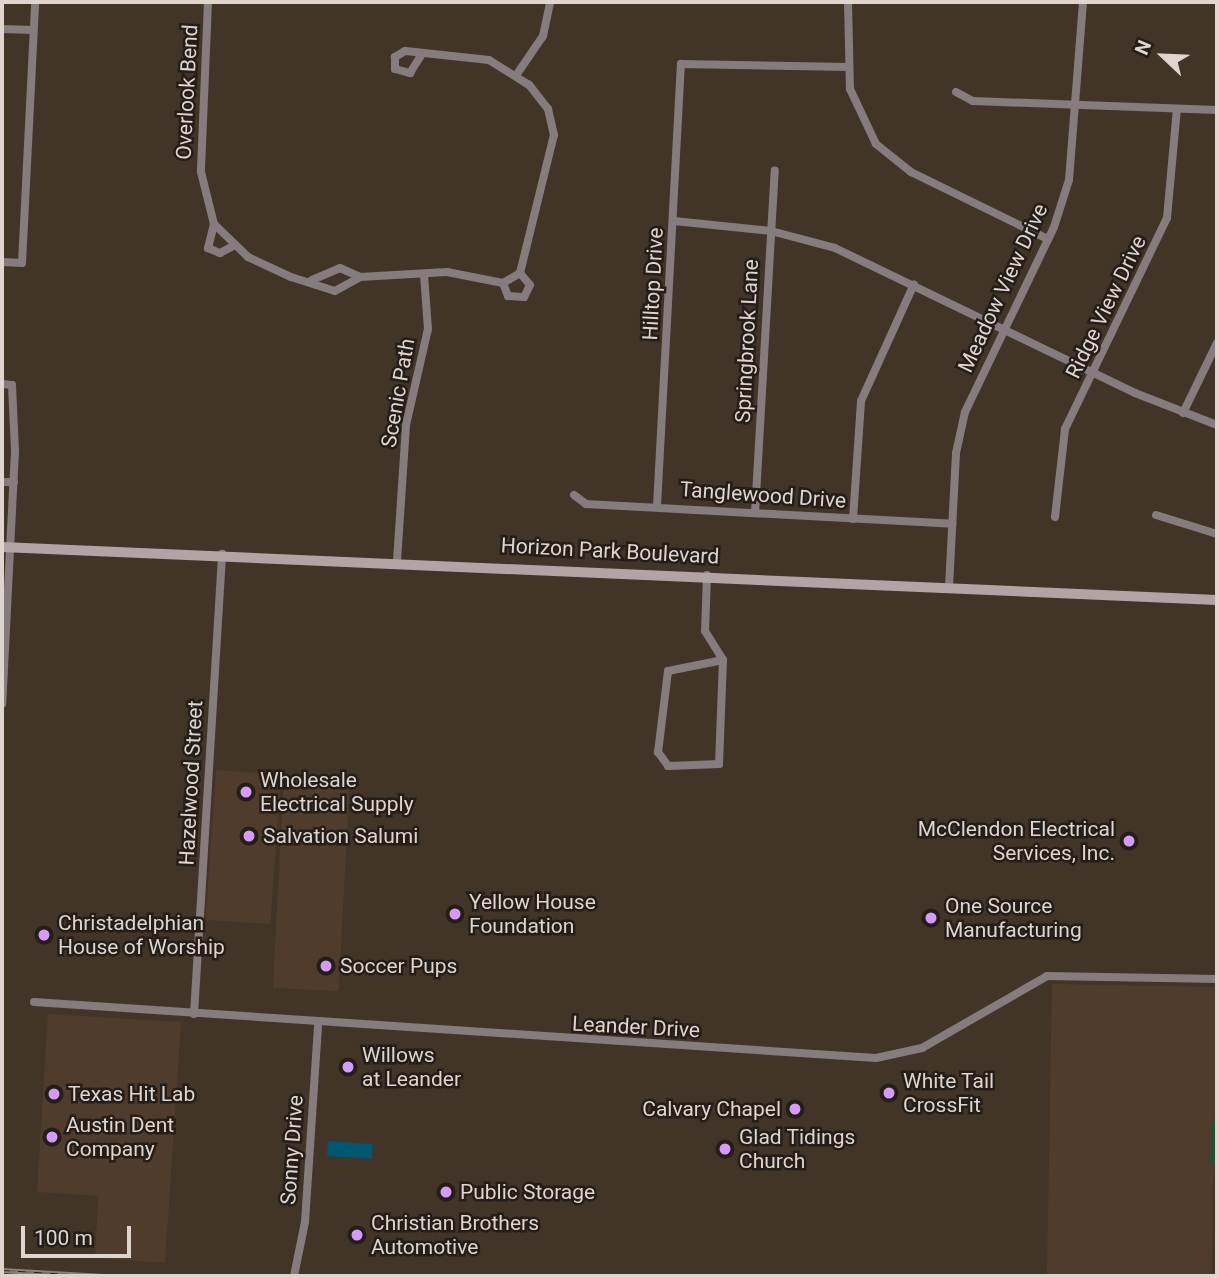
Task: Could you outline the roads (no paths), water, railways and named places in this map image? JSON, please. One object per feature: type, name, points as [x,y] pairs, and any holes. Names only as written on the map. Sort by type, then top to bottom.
[{"type":"street","points":[[2,262],[22,263],[35,2]]},
{"type":"street","name":"Overlook Bend","points":[[208,2],[201,172],[214,224],[233,246],[264,265],[312,280],[335,291],[360,277]]},
{"type":"street","points":[[517,74],[543,36],[550,2]]},
{"type":"street","points":[[848,2],[848,67],[855,108],[884,152],[1048,240]]},
{"type":"street","name":"Meadow View Drive","points":[[949,587],[962,426],[1003,328],[1048,240],[1069,180],[1083,2]]},
{"type":"street","points":[[2,29],[33,30]]},
{"type":"street","name":"Overlook Bend","points":[[312,280],[329,268],[360,277],[424,274],[503,283],[508,296],[524,297],[530,285],[520,273],[554,135],[548,109],[517,74],[489,60],[422,54]]},
{"type":"street","name":"Hilltop Drive","points":[[657,506],[681,64],[848,67]]},
{"type":"street","points":[[956,92],[972,101],[1217,110]]},
{"type":"street","name":"Ridge View Drive","points":[[1055,517],[1059,446],[1167,218],[1177,109]]},
{"type":"street","name":"Springbrook Lane","points":[[755,513],[775,171]]},
{"type":"street","points":[[674,221],[771,231],[835,248],[1093,373],[1217,425]]},
{"type":"street","name":"Overlook Bend","points":[[214,224],[208,248],[220,253],[233,246]]},
{"type":"street","points":[[503,283],[520,273]]},
{"type":"street","name":"Scenic Path","points":[[397,561],[406,425],[428,329],[424,274]]},
{"type":"street","points":[[853,519],[861,401],[914,284]]},
{"type":"street","points":[[1183,413],[1217,343]]},
{"type":"street","points":[[2,384],[12,385],[14,482],[6,547],[2,704]]},
{"type":"street","points":[[2,482],[14,482]]},
{"type":"street","name":"Tanglewood Drive","points":[[574,495],[586,504],[952,524]]},
{"type":"street","points":[[1156,515],[1217,534]]},
{"type":"street","name":"Horizon Park Boulevard","points":[[6,547],[397,561],[1217,600]]},
{"type":"street","name":"Hazelwood Street","points":[[194,1014],[222,554]]},
{"type":"street","points":[[707,575],[705,631],[723,660],[719,764],[668,766],[658,752],[668,670],[723,660]]},
{"type":"street","name":"Leander Drive","points":[[34,1002],[318,1025],[885,1058],[922,1048],[1047,976],[1217,979]]},
{"type":"street","name":"Sonny Drive","points":[[294,1276],[305,1222],[318,1025]]},
{"type":"water","points":[[328,1141],[373,1144],[372,1159],[327,1156]]},
{"type":"railway","points":[[2,1270],[104,1276]]},
{"type":"place","name":"Wholesale Electrical Supply","points":[[246,792]]},
{"type":"place","name":"Salvation Salumi","points":[[249,836]]},
{"type":"place","name":"McClendon Electrical Services, Inc.","points":[[1129,841]]},
{"type":"place","name":"Yellow House Foundation","points":[[455,914]]},
{"type":"place","name":"One Source Manufacturing","points":[[931,918]]},
{"type":"place","name":"Christadelphian House of Worship","points":[[44,935]]},
{"type":"place","name":"Soccer Pups","points":[[326,966]]},
{"type":"place","name":"Willows at Leander","points":[[348,1067]]},
{"type":"place","name":"White Tail CrossFit","points":[[889,1093]]},
{"type":"place","name":"Texas Hit Lab","points":[[54,1094]]},
{"type":"place","name":"Calvary Chapel","points":[[795,1109]]},
{"type":"place","name":"Austin Dent Company","points":[[52,1137]]},
{"type":"place","name":"Glad Tidings Church","points":[[725,1149]]},
{"type":"place","name":"Public Storage","points":[[446,1192]]},
{"type":"place","name":"Christian Brothers Automotive","points":[[357,1235]]}]
